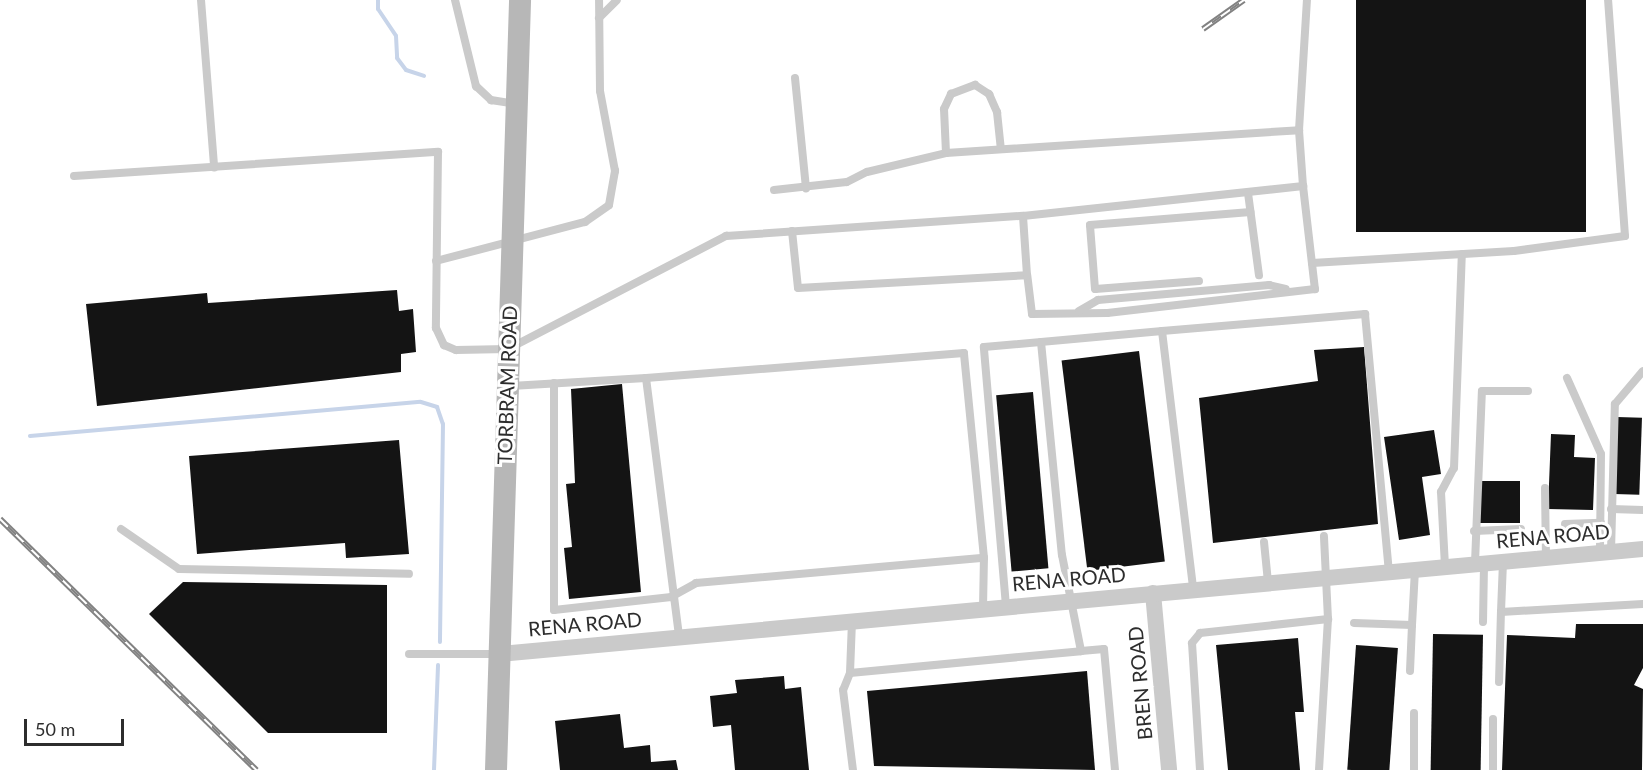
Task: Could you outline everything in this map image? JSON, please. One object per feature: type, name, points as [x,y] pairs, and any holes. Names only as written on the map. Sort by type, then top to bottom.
[{"type":"main road","name":"TORBRAM ROAD","points":[[496,770],[510,242],[520,0]]},
{"type":"street","name":"RENA ROAD","points":[[499,654],[1268,582],[1643,550]]},
{"type":"street","name":"BREN ROAD","points":[[1153,593],[1169,770]]},
{"type":"lane","points":[[201,0],[214,167]]},
{"type":"lane","points":[[456,0],[476,86],[491,100],[517,104]]},
{"type":"lane","points":[[436,261],[585,222],[609,205],[615,171],[600,91],[599,0]]},
{"type":"lane","points":[[600,18],[617,0]]},
{"type":"lane","points":[[1023,216],[1032,314],[1118,312],[1289,289],[1315,289],[1299,130],[1306,0]]},
{"type":"lane","points":[[1312,263],[1462,254],[1625,236],[1608,0]]},
{"type":"lane","points":[[795,78],[807,188]]},
{"type":"lane","points":[[946,153],[944,109],[951,94],[975,85],[989,94],[996,112],[1001,149]]},
{"type":"lane","points":[[774,190],[807,188],[946,153],[1299,130]]},
{"type":"lane","points":[[74,176],[438,152],[436,261],[439,338],[456,350],[508,349],[704,244],[726,236],[1023,216],[1303,186]]},
{"type":"lane","points":[[1248,193],[1259,275]]},
{"type":"lane","points":[[1199,280],[1095,289],[1090,225],[1250,212]]},
{"type":"lane","points":[[792,231],[798,288],[1027,275]]},
{"type":"lane","points":[[1444,566],[1441,492],[1454,468],[1462,254]]},
{"type":"lane","points":[[1078,312],[1098,300],[1269,285],[1289,289]]},
{"type":"lane","points":[[1006,606],[984,347],[1365,314],[1389,571]]},
{"type":"lane","points":[[1162,331],[1193,589]]},
{"type":"lane","points":[[1041,342],[1062,555],[1081,651]]},
{"type":"lane","points":[[507,386],[646,378],[964,353],[984,558],[983,608]]},
{"type":"lane","points":[[1606,553],[1611,508],[1615,404],[1643,371]]},
{"type":"lane","points":[[646,378],[670,597],[679,637]]},
{"type":"lane","points":[[1567,378],[1601,454],[1600,523],[1606,553]]},
{"type":"lane","points":[[554,383],[554,610],[670,597],[696,583],[984,558]]},
{"type":"lane","points":[[1484,622],[1474,531],[1482,391],[1528,391]]},
{"type":"lane","points":[[1545,488],[1546,558]]},
{"type":"lane","points":[[1611,508],[1643,510]]},
{"type":"lane","points":[[1565,524],[1600,523]]},
{"type":"lane","points":[[1474,531],[1521,529]]},
{"type":"lane","points":[[121,530],[179,569],[409,574]]},
{"type":"lane","points":[[1319,770],[1328,619],[1328,577],[1324,536]]},
{"type":"lane","points":[[1264,543],[1268,582]]},
{"type":"lane","points":[[1499,682],[1503,562]]},
{"type":"lane","points":[[1410,672],[1415,569]]},
{"type":"lane","points":[[1501,612],[1643,604]]},
{"type":"lane","points":[[1200,770],[1192,643],[1200,633],[1328,619]]},
{"type":"lane","points":[[852,621],[850,673],[843,690],[853,770]]},
{"type":"lane","points":[[1354,623],[1412,625]]},
{"type":"lane","points":[[850,673],[1104,649],[1115,770]]},
{"type":"lane","points":[[409,654],[499,654]]},
{"type":"lane","points":[[1414,713],[1414,770]]},
{"type":"lane","points":[[1492,770],[1493,719]]},
{"type":"building","points":[[1356,0],[1586,0],[1586,232],[1356,232]]},
{"type":"building","points":[[397,290],[399,311],[413,309],[416,352],[401,354],[401,372],[97,406],[86,304],[207,293],[208,303]]},
{"type":"building","points":[[1364,347],[1378,524],[1213,543],[1199,398],[1318,381],[1314,350]]},
{"type":"building","points":[[1139,351],[1165,561],[1087,571],[1062,361]]},
{"type":"building","points":[[622,384],[641,592],[569,599],[564,548],[572,547],[566,484],[575,483],[571,389]]},
{"type":"building","points":[[1033,392],[1048,568],[1012,572],[996,395]]},
{"type":"building","points":[[1617,417],[1642,418],[1639,495],[1614,494]]},
{"type":"building","points":[[1434,430],[1441,474],[1422,477],[1430,535],[1399,540],[1384,437]]},
{"type":"building","points":[[1551,434],[1575,435],[1574,457],[1595,458],[1593,510],[1548,509]]},
{"type":"building","points":[[399,440],[409,554],[346,558],[345,543],[197,554],[189,456]]},
{"type":"building","points":[[1478,481],[1520,481],[1520,523],[1478,523]]},
{"type":"building","points":[[183,582],[387,585],[387,733],[268,733],[149,614]]},
{"type":"building","points":[[1576,624],[1643,624],[1643,668],[1634,685],[1643,689],[1642,770],[1502,770],[1507,635],[1575,638]]},
{"type":"building","points":[[1433,634],[1483,635],[1481,770],[1431,770]]},
{"type":"building","points":[[1298,638],[1304,712],[1295,712],[1300,770],[1228,770],[1216,645]]},
{"type":"building","points":[[1356,645],[1398,648],[1389,770],[1347,770]]},
{"type":"building","points":[[1087,671],[1095,770],[874,766],[867,691]]},
{"type":"building","points":[[784,676],[785,689],[801,687],[809,770],[735,770],[731,725],[713,727],[710,696],[737,693],[735,680]]},
{"type":"building","points":[[620,714],[624,748],[650,745],[651,762],[676,760],[678,770],[560,770],[555,721]]},
{"type":"waterway","points":[[378,0],[378,9],[396,36],[397,58],[406,70],[424,76]]},
{"type":"waterway","points":[[30,436],[421,402],[437,407],[443,424],[440,642]]},
{"type":"waterway","points":[[434,770],[438,665]]},
{"type":"railway","points":[[1203,29],[1244,0]]},
{"type":"railway","points":[[0,519],[256,770]]}]
